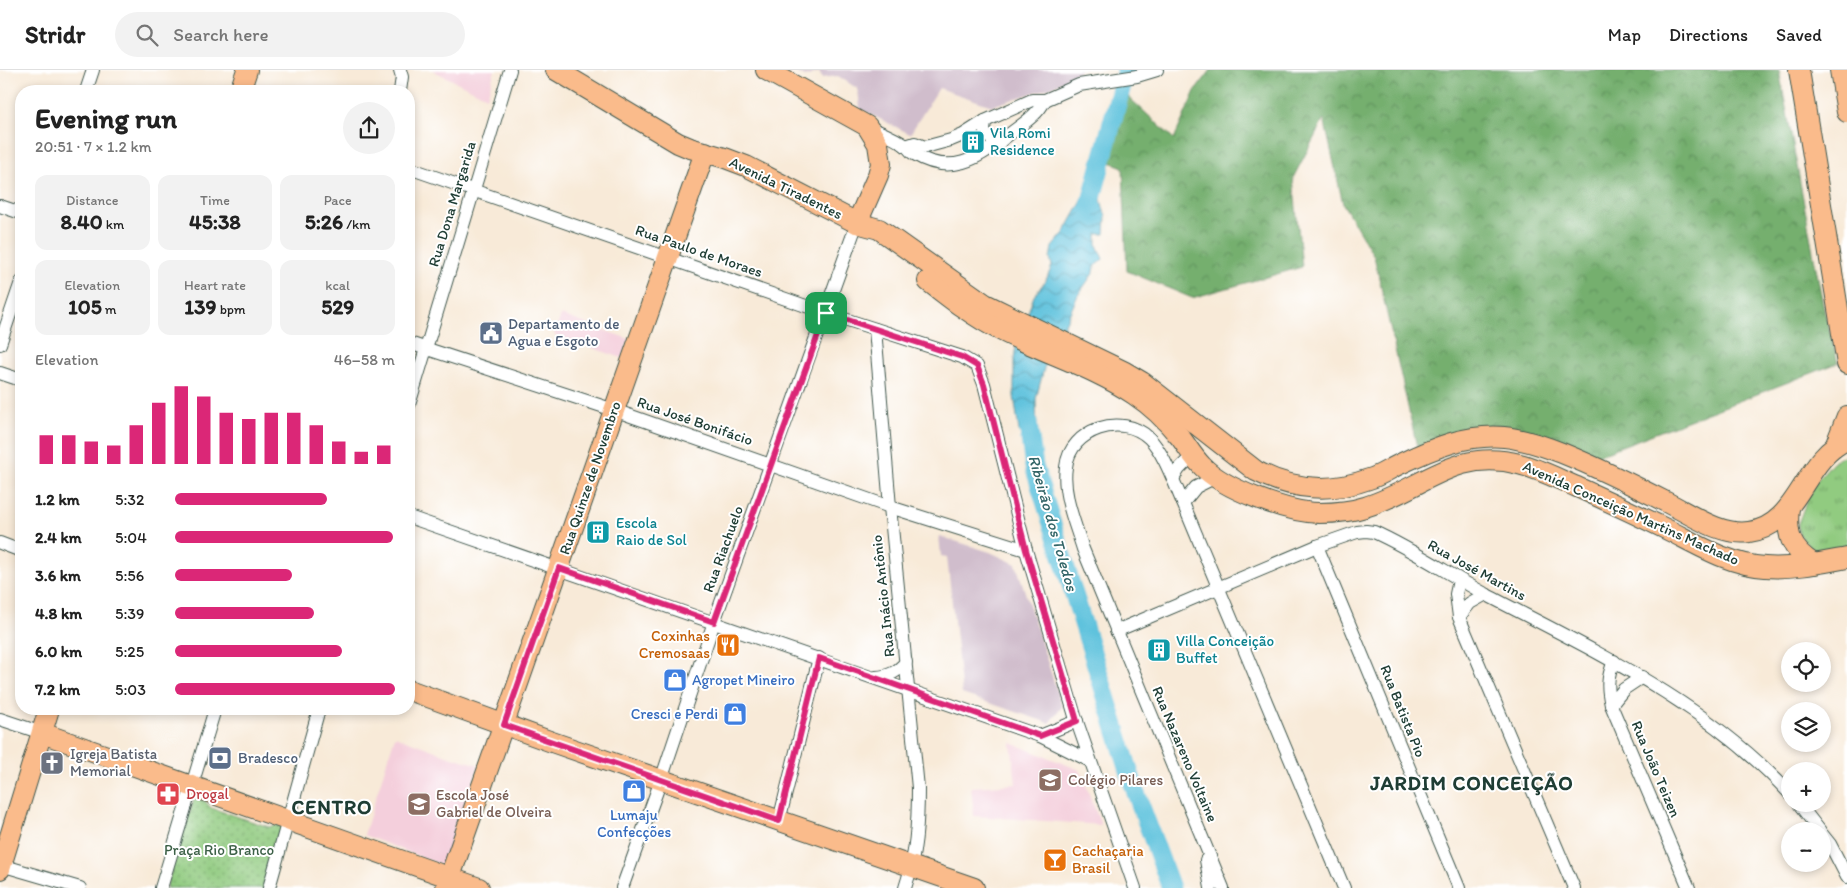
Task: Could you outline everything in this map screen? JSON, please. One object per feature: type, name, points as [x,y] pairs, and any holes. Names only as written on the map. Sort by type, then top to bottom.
[{"type":"main road","points":[[242,85],[247,70]]},
{"type":"main road","name":"Avenida Tiradentes","points":[[556,70],[678,143],[746,166],[857,223],[873,240],[982,320],[1003,323]]},
{"type":"main road","points":[[766,70],[867,126],[878,144],[881,164],[857,223]]},
{"type":"main road","points":[[1799,70],[1847,364]]},
{"type":"main road","points":[[1840,70],[1847,112]]},
{"type":"main road","name":"Rua Quinze de Novembro","points":[[448,883],[705,152]]},
{"type":"main road","name":"Avenida Conceição Martins Machado","points":[[1003,323],[1072,354],[1142,382],[1256,471],[1290,485],[1311,488],[1332,488],[1371,479],[1436,448],[1456,441],[1481,437],[1505,437],[1543,446],[1629,483],[1711,524],[1730,531],[1748,533],[1765,528],[1777,521],[1789,507],[1810,474],[1842,442],[1847,416]]},
{"type":"main road","name":"Avenida Conceição Martins Machado","points":[[1072,354],[1136,395],[1172,427],[1192,455],[1216,477],[1251,496],[1273,504],[1316,513],[1343,512],[1379,502],[1454,466],[1489,459],[1522,465],[1561,480],[1732,561],[1763,567],[1788,567],[1847,558]]},
{"type":"main road","points":[[1192,455],[1200,450],[1213,448],[1238,458]]},
{"type":"main road","points":[[1789,507],[1788,529],[1790,539],[1796,550],[1814,564]]},
{"type":"main road","points":[[415,692],[661,780],[974,888]]},
{"type":"main road","points":[[1,867],[47,715]]},
{"type":"main road","points":[[42,733],[289,820],[448,883],[479,888]]},
{"type":"street","points":[[88,85],[93,70]]},
{"type":"street","points":[[400,70],[402,77],[401,85]]},
{"type":"street","name":"Rua Dona Margarida","points":[[415,384],[510,70]]},
{"type":"street","points":[[906,146],[915,143],[925,147],[951,140],[985,121],[1032,100],[1045,100],[1079,85],[1114,78],[1137,76],[1157,70]]},
{"type":"street","points":[[867,126],[906,146],[912,153],[933,163],[951,165],[971,160],[1000,142],[1040,111],[1045,100]]},
{"type":"street","points":[[985,121],[984,130],[988,137],[1000,142]]},
{"type":"street","name":"Rua Paulo de Moraes","points":[[415,170],[826,313],[962,357],[977,366],[984,384],[1026,550]]},
{"type":"street","points":[[0,206],[15,211]]},
{"type":"street","name":"Rua Riachuelo","points":[[622,888],[661,780],[714,622],[857,223]]},
{"type":"street","points":[[0,344],[15,300]]},
{"type":"street","name":"Rua Inácio Antônio","points":[[875,329],[890,507],[918,788],[918,817],[912,866],[905,888]]},
{"type":"street","name":"Rua José Bonifácio","points":[[415,345],[614,410],[890,507],[1026,550]]},
{"type":"street","points":[[0,373],[15,378]]},
{"type":"street","name":"Rua Nazareno Voltaine","points":[[1223,888],[1083,549],[1068,501],[1067,459],[1079,440],[1091,432],[1113,425],[1128,427],[1143,433],[1155,444],[1173,479],[1344,888]]},
{"type":"street","points":[[1173,479],[1179,469],[1192,455]]},
{"type":"street","points":[[1183,503],[1196,487],[1216,477]]},
{"type":"street","points":[[415,519],[1040,736],[1090,761]]},
{"type":"street","name":"Rua José Martins","points":[[1116,631],[1317,546],[1366,530],[1374,532],[1459,580],[1614,661],[1642,678],[1681,702],[1742,748],[1781,784]]},
{"type":"street","points":[[0,543],[15,549]]},
{"type":"street","name":"Rua Batista Pio","points":[[1317,546],[1459,888]]},
{"type":"street","points":[[1026,550],[1077,721],[1135,888]]},
{"type":"street","points":[[1459,580],[1456,594],[1459,617],[1574,888]]},
{"type":"street","points":[[1459,617],[1470,603],[1486,594]]},
{"type":"street","points":[[779,821],[819,658]]},
{"type":"street","name":"Rua João Teizen","points":[[1614,661],[1609,673],[1607,688],[1611,705],[1689,888]]},
{"type":"street","points":[[874,678],[897,672],[906,662]]},
{"type":"street","points":[[1611,705],[1624,689],[1642,678]]},
{"type":"street","points":[[161,888],[213,715]]},
{"type":"street","points":[[269,888],[317,715]]},
{"type":"street","points":[[0,719],[42,733]]},
{"type":"street","points":[[1040,736],[1077,721]]},
{"type":"street","points":[[1805,812],[1813,822]]},
{"type":"street","points":[[1202,837],[1211,888]]},
{"type":"street","points":[[1831,846],[1847,877]]},
{"type":"street","points":[[1,867],[80,888]]},
{"type":"shaded area","points":[[432,70],[495,70],[487,97]]},
{"type":"shaded area","points":[[792,70],[1080,71],[1052,87],[992,106],[939,88],[910,134],[860,109],[858,89],[838,76],[822,78],[819,72],[805,77]]},
{"type":"shaded area","points":[[561,315],[629,339],[622,358],[554,335]]},
{"type":"shaded area","points":[[939,536],[990,552],[1016,564],[1062,707],[1049,723],[962,694],[947,557],[941,556]]},
{"type":"shaded area","name":"Escola José Gabriel de Olveira","points":[[395,736],[479,765],[444,866],[364,835]]},
{"type":"shaded area","name":"Colégio Pilares","points":[[1011,743],[1080,770],[1101,825],[974,816],[971,787],[1016,784]]},
{"type":"green space","points":[[1211,70],[1779,70],[1823,305],[1838,363],[1593,457],[1500,425],[1417,447],[1374,256],[1343,204],[1324,119],[1293,178],[1302,267],[1192,298],[1127,271],[1123,167],[1102,159],[1121,90],[1174,139],[1195,91]]},
{"type":"green space","points":[[1847,454],[1847,550],[1825,553],[1809,546],[1799,534],[1798,524],[1812,486],[1833,462]]},
{"type":"green space","name":"Praça Rio Branco","points":[[194,799],[204,800],[211,808],[269,827],[279,825],[283,828],[264,888],[166,888]]},
{"type":"water","points":[[1090,183],[1101,188],[1101,200],[1106,217],[1105,234],[1097,234],[1097,245],[1103,259],[1095,266],[1094,272],[1078,295],[1061,333],[1049,349],[1036,399],[1037,432],[1030,441],[1019,431],[1014,396],[1016,345],[1034,296],[1046,280],[1052,266],[1050,258],[1052,247],[1064,233]]},
{"type":"waterway","name":"Ribeirão dos Toledos","points":[[1089,209],[1126,70]]},
{"type":"waterway","name":"Ribeirão dos Toledos","points":[[1027,417],[1034,466],[1136,793],[1171,888]]},
{"type":"place","name":"Vila Romi Residence","points":[[973,142]]},
{"type":"place","name":"Departamento de Agua e Esgoto","points":[[491,333]]},
{"type":"place","name":"Escola Raio de Sol","points":[[598,532]]},
{"type":"place","name":"Coxinhas Cremosaas","points":[[728,645]]},
{"type":"place","name":"Villa Conceição Buffet","points":[[1159,650]]},
{"type":"place","name":"Agropet Mineiro","points":[[675,680]]},
{"type":"place","name":"Cresci e Perdi","points":[[735,714]]},
{"type":"place","name":"Bradesco","points":[[220,758]]},
{"type":"place","name":"Igreja Batista Memorial","points":[[52,763]]},
{"type":"place","name":"Colégio Pilares","points":[[1050,780]]},
{"type":"place","name":"Lumaju Confecções","points":[[634,791]]},
{"type":"place","name":"Drogal","points":[[168,794]]},
{"type":"place","name":"Escola José Gabriel de Olveira","points":[[419,804]]},
{"type":"place","name":"Cachaçaria Brasil","points":[[1055,860]]},
{"type":"district","name":"JARDIM CONCEIÇÃO","points":[[1472,783]]},
{"type":"district","name":"CENTRO","points":[[332,807]]},
{"type":"route","points":[[826,313],[962,357],[977,366],[984,384],[1026,550],[1077,721],[1040,736],[819,658],[779,821],[504,725],[559,568],[714,622],[826,313]]}]
